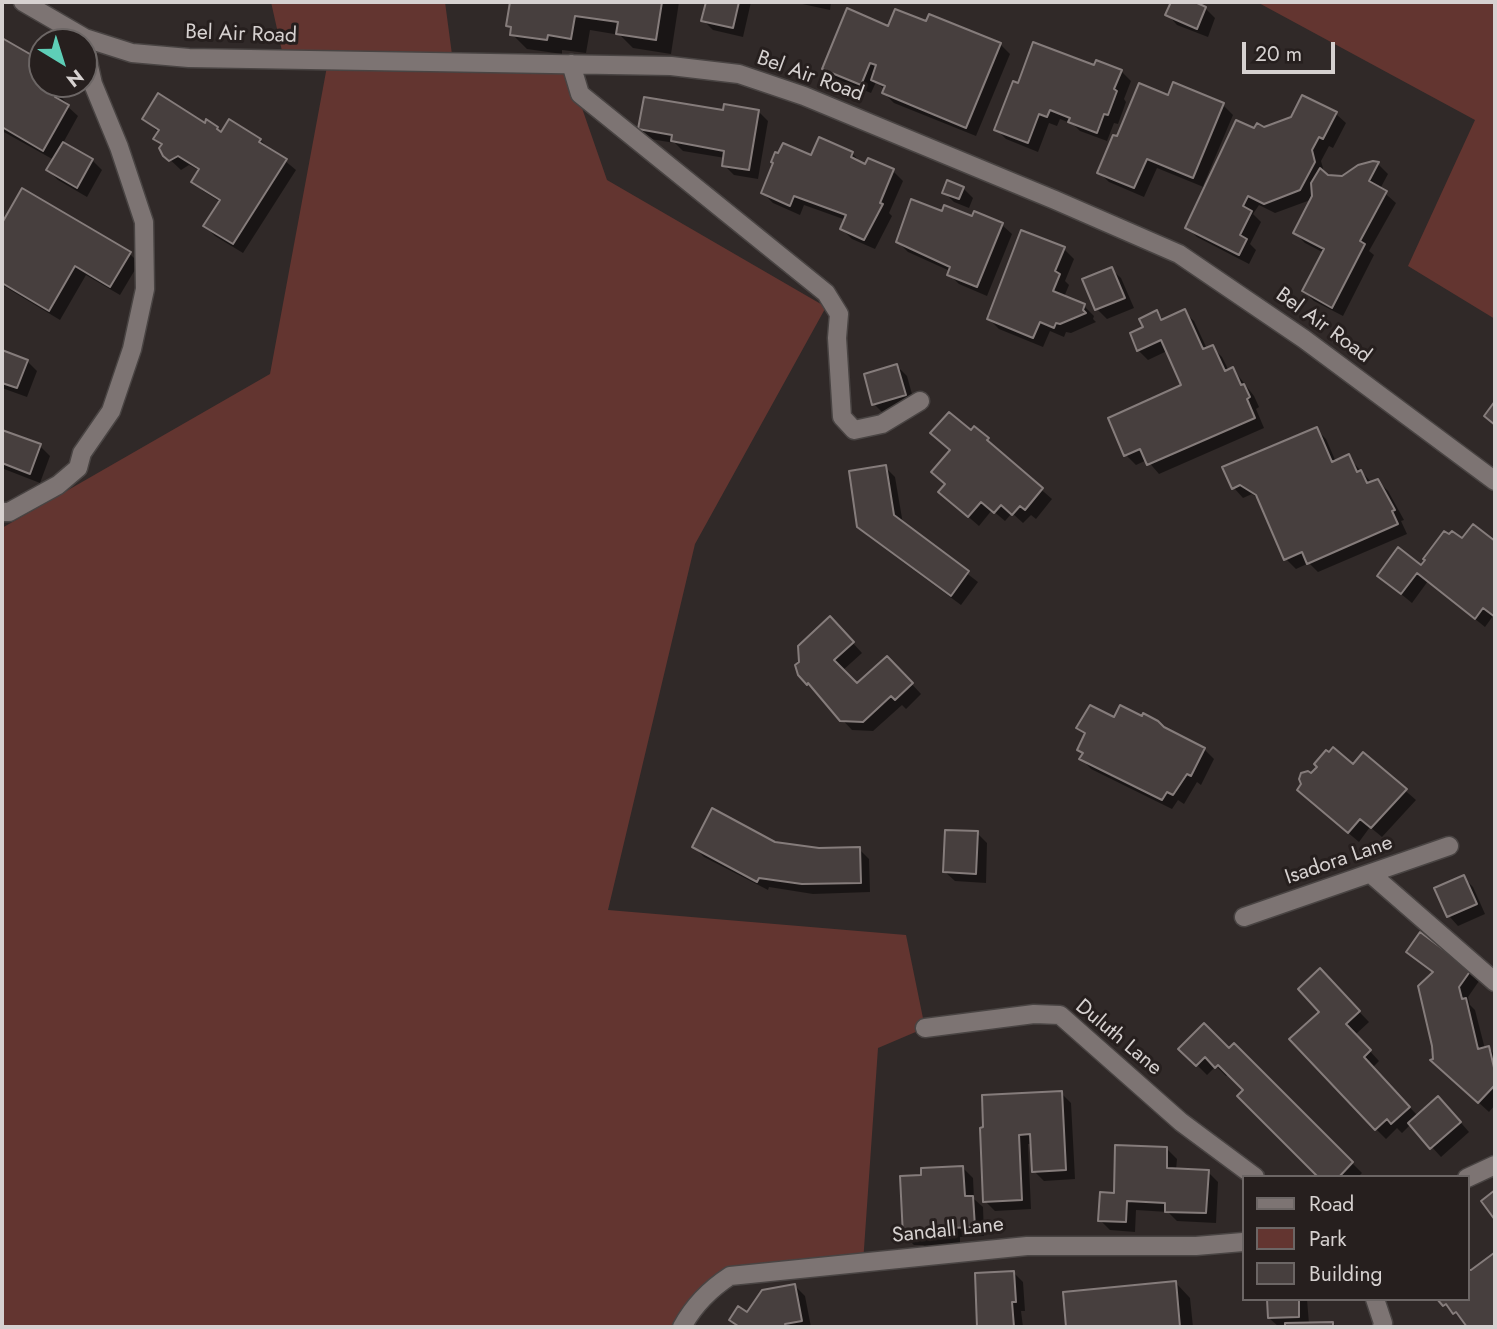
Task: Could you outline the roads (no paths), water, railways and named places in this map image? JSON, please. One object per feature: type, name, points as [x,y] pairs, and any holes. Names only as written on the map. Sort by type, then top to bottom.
[{"type":"street","name":"Bel Air Road","points":[[23,2],[63,28]]},
{"type":"street","name":"Bel Air Road","points":[[98,44],[132,52],[188,58],[671,66],[739,75],[816,101],[1179,254],[1304,339],[1495,481]]},
{"type":"street","points":[[571,64],[580,94],[826,293],[839,314],[837,338],[842,417],[854,430],[882,424],[920,401]]},
{"type":"street","points":[[2,512],[9,512],[58,485],[78,468],[82,453],[111,411],[132,349],[145,289],[144,222],[119,147],[98,96]]},
{"type":"street","name":"Isadora Lane","points":[[1244,917],[1449,846]]},
{"type":"street","points":[[1371,874],[1495,982]]},
{"type":"street","name":"Duluth Lane","points":[[925,1028],[1034,1014],[1060,1015],[1181,1122],[1252,1175]]},
{"type":"street","points":[[1469,1177],[1495,1166]]},
{"type":"street","name":"Sandall Lane","points":[[682,1327],[710,1289],[730,1276],[1027,1246],[1196,1246],[1242,1242]]},
{"type":"street","points":[[1376,1301],[1382,1327]]}]
